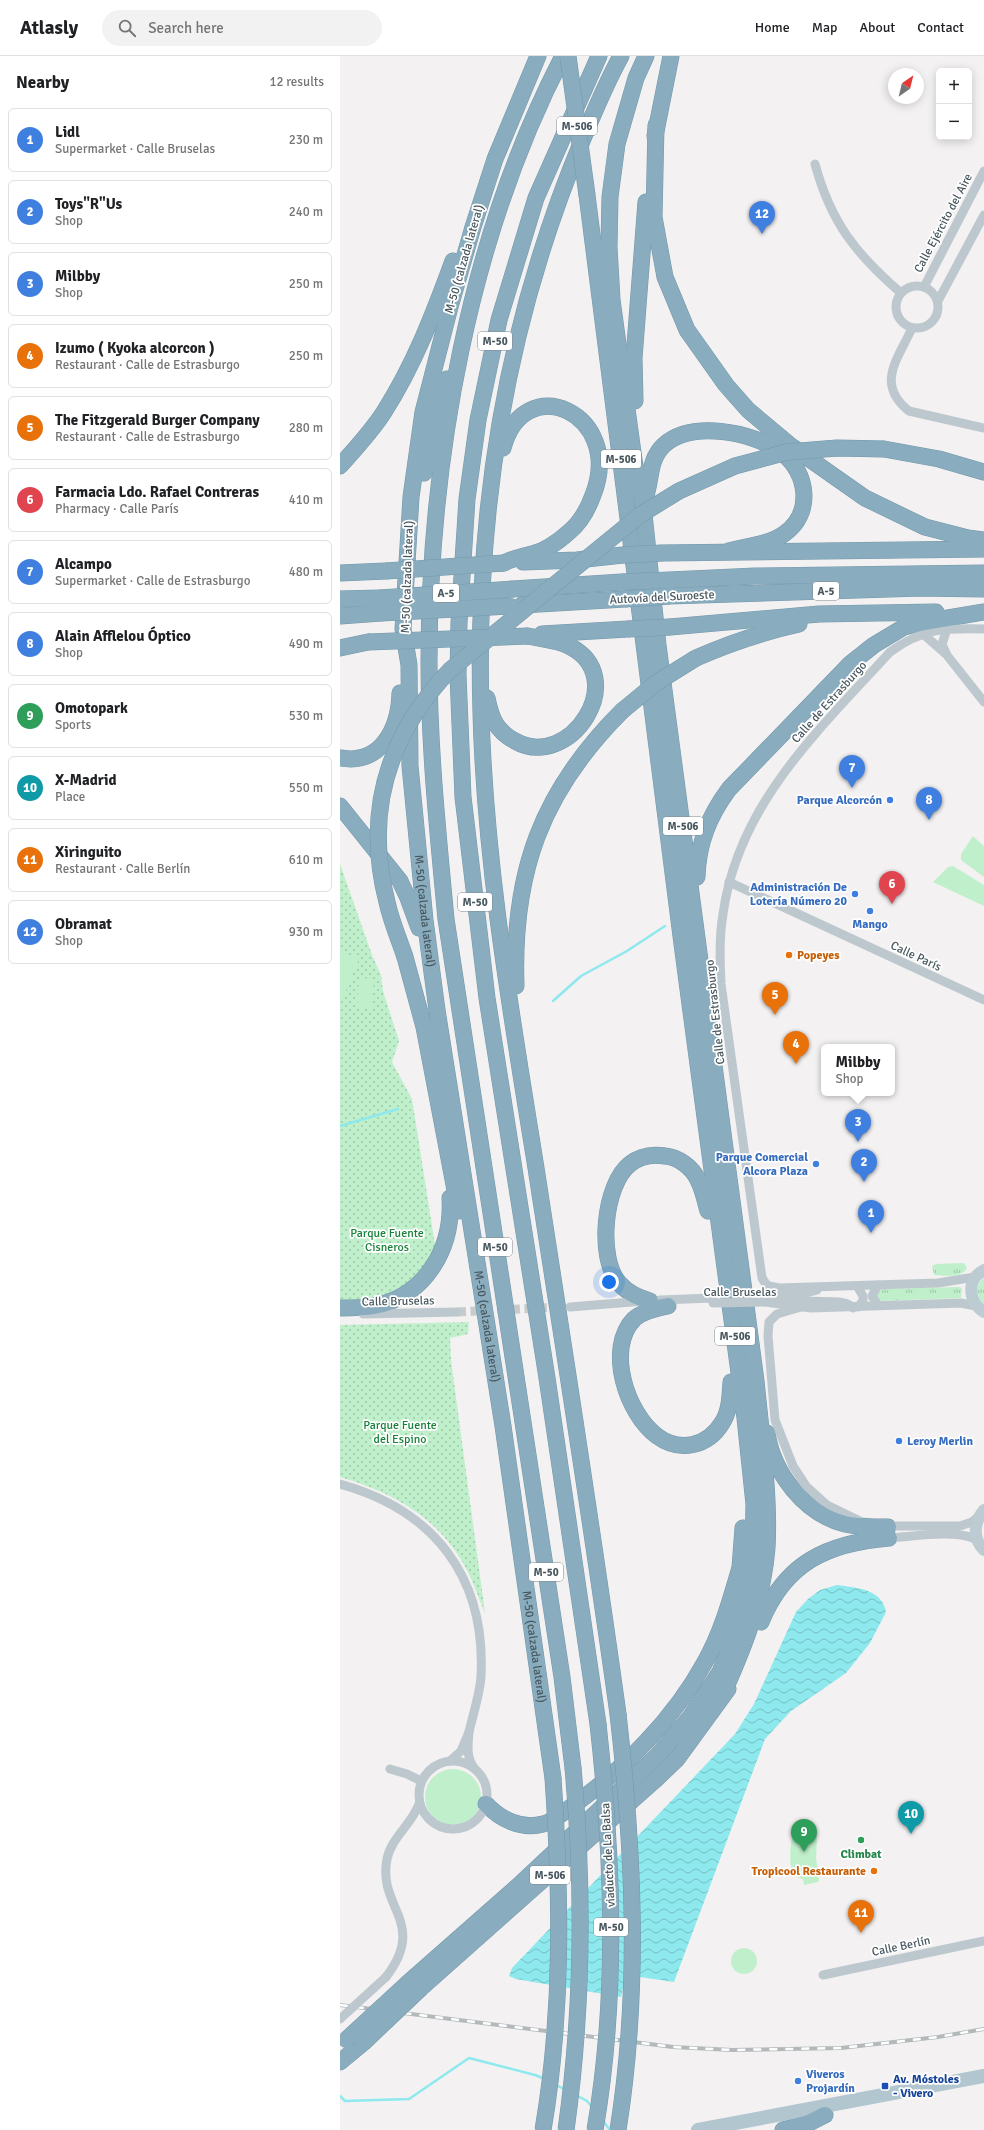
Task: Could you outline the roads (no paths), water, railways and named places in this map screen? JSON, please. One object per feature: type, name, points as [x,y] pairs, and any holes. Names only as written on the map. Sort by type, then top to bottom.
[{"type":"highway","name":"M-50 (calzada lateral)","points":[[538,56],[495,158],[452,299],[423,412],[411,497],[403,629],[409,665],[410,766],[420,881],[437,1010],[496,1378],[517,1532],[536,1653],[552,1778],[558,1859],[559,1963],[552,2074],[543,2130]]},
{"type":"highway","name":"M-50","points":[[563,56],[524,143],[495,221],[469,317],[437,497],[432,546],[429,662],[434,798],[446,919],[562,1677],[573,1768],[580,1863],[581,1963],[576,2044],[566,2130]]},
{"type":"highway","name":"M-506","points":[[340,2062],[363,2043],[415,1986],[517,1887],[658,1756],[691,1716],[720,1672],[735,1635],[747,1595],[753,1557],[754,1504],[743,1402],[682,944],[568,56]]},
{"type":"highway","name":"M-50","points":[[560,1469],[490,1014],[463,797],[458,676],[459,624],[467,499],[478,420],[499,320],[536,198],[590,75],[600,56]]},
{"type":"highway","points":[[618,2130],[630,2020],[633,1961],[631,1846],[616,1698],[497,910],[481,716],[480,662],[485,540],[499,423],[520,324],[556,205],[609,78],[621,56]]},
{"type":"highway","name":"M-506","points":[[343,2043],[415,1986],[654,1781],[677,1759],[706,1721],[721,1698],[747,1638],[759,1599],[767,1548],[766,1503],[756,1381],[659,653],[642,505],[612,300],[609,240],[610,197],[617,144],[636,78],[646,56]]},
{"type":"highway","points":[[638,480],[640,459],[634,396],[634,358],[641,256],[651,158],[656,126],[671,56]]},
{"type":"highway","points":[[656,126],[654,217],[665,277],[687,330],[726,385],[748,410],[791,446],[865,498],[925,527],[968,538],[984,540]]},
{"type":"highway","points":[[340,466],[383,413],[403,379],[440,298],[480,186],[495,158]]},
{"type":"highway","points":[[409,665],[410,588],[413,543],[419,495],[462,319],[484,246],[495,221]]},
{"type":"highway","points":[[485,540],[493,512],[501,452],[510,427],[518,418],[539,408],[562,409],[578,416],[589,428],[596,440],[600,457],[600,468],[596,488],[589,507],[578,523],[548,547],[534,554],[512,559],[504,563]]},
{"type":"highway","points":[[642,505],[648,492],[650,470],[655,458],[663,446],[673,438],[701,431],[744,435],[761,441],[781,452],[794,465],[803,484],[805,503],[799,518],[783,535],[771,541],[729,551]]},
{"type":"highway","points":[[517,1532],[424,1027],[405,957],[387,902],[379,854],[379,814],[383,786],[392,757],[403,732],[421,703],[450,670],[640,515],[679,491],[735,466],[787,452],[837,448],[884,449],[939,459],[984,472]]},
{"type":"highway","points":[[340,573],[577,560],[623,555],[662,553],[984,549]]},
{"type":"highway","name":"Autovía del Suroeste","points":[[340,599],[380,598],[622,582],[763,576],[984,573]]},
{"type":"highway","name":"Autovía del Suroeste","points":[[340,616],[669,596],[921,588],[984,589]]},
{"type":"highway","points":[[707,1006],[707,970],[697,880],[697,860],[707,826],[719,803],[729,789],[765,751],[850,664],[874,644],[904,627],[984,611]]},
{"type":"highway","points":[[340,642],[528,636],[670,627],[819,614],[984,611]]},
{"type":"highway","points":[[539,1188],[538,1148],[517,998],[515,950],[518,910],[527,867],[540,827],[558,792],[578,761],[599,734],[622,711],[656,684],[696,658],[726,644],[760,633],[800,624],[870,613]]},
{"type":"highway","points":[[340,758],[351,760],[369,755],[385,743],[395,728],[400,700],[403,629]]},
{"type":"highway","points":[[480,662],[490,716],[504,735],[524,746],[541,747],[562,741],[580,726],[590,711],[595,699],[594,674],[584,657],[568,645],[528,636]]},
{"type":"highway","points":[[340,648],[368,642]]},
{"type":"highway","points":[[340,806],[400,881],[408,898],[422,939],[437,1010]]},
{"type":"highway","name":"M-50","points":[[420,881],[463,1075],[476,1116]]},
{"type":"highway","points":[[682,944],[690,1040],[708,1211],[736,1416],[744,1511],[740,1568],[735,1605],[714,1666],[691,1716]]},
{"type":"highway","points":[[340,1308],[375,1306],[407,1292],[424,1279],[434,1265],[449,1235],[451,1214],[450,1189],[426,1053],[424,1027]]},
{"type":"highway","points":[[650,1300],[630,1293],[618,1282],[610,1266],[606,1243],[606,1226],[610,1202],[618,1180],[629,1164],[643,1157],[658,1155],[671,1156],[686,1165],[698,1179],[708,1211]]},
{"type":"highway","points":[[668,1306],[652,1310],[636,1318],[630,1325],[622,1343],[621,1368],[627,1396],[640,1418],[657,1436],[676,1446],[696,1446],[710,1438],[723,1423],[730,1405],[731,1382]]},
{"type":"highway","points":[[756,1381],[762,1400],[768,1440],[776,1461],[796,1492],[819,1511],[843,1524],[888,1532]]},
{"type":"highway","points":[[560,1469],[574,1518],[606,1666],[616,1698]]},
{"type":"highway","name":"viaducto de La Balsa","points":[[560,1469],[598,1724],[610,1855],[611,1953],[608,2015],[600,2099],[595,2130]]},
{"type":"highway","points":[[721,1698],[740,1674],[769,1604],[786,1579],[809,1560],[834,1548],[888,1532]]},
{"type":"highway","points":[[486,1804],[499,1815],[513,1822],[527,1826],[550,1822],[585,1796],[641,1747],[678,1706],[706,1661],[730,1603],[740,1568]]},
{"type":"highway","points":[[783,2130],[809,2123],[825,2115]]},
{"type":"main road","points":[[698,2130],[984,2076]]},
{"type":"main road","points":[[747,2130],[984,2085]]},
{"type":"street","points":[[815,164],[821,187],[835,220],[855,249],[877,273],[901,293],[897,300],[897,314],[906,325],[912,328],[921,328],[930,325],[936,318],[939,310],[938,301],[984,215]]},
{"type":"street","name":"Calle Ejército del Aire","points":[[924,287],[984,171]]},
{"type":"street","name":"Calle Ejército del Aire","points":[[901,293],[911,287],[924,287],[933,292],[938,301]]},
{"type":"street","points":[[912,328],[891,374],[890,386],[899,403],[909,411],[984,428]]},
{"type":"street","points":[[946,654],[942,644],[947,629]]},
{"type":"street","name":"Calle de Estrasburgo","points":[[784,1296],[769,1286],[762,1278],[721,984],[720,949],[723,914],[729,882],[736,858],[749,830],[776,782],[890,652],[903,642],[922,633],[947,629],[984,630]]},
{"type":"street","points":[[922,633],[946,654],[984,702]]},
{"type":"street","name":"Calle París","points":[[729,882],[984,1000]]},
{"type":"street","points":[[980,1309],[971,1295],[971,1289],[981,1271]]},
{"type":"street","name":"Calle Bruselas","points":[[769,1286],[838,1287],[951,1282],[981,1271]]},
{"type":"street","points":[[855,1308],[863,1301],[864,1296],[857,1286]]},
{"type":"street","points":[[878,1286],[872,1296],[878,1306]]},
{"type":"street","name":"Calle Bruselas","points":[[627,1304],[650,1300],[713,1301],[764,1299],[838,1287]]},
{"type":"street","name":"Calle Bruselas","points":[[784,1296],[801,1301],[843,1301],[849,1303],[855,1308]]},
{"type":"street","name":"Calle Bruselas","points":[[764,1299],[801,1307],[855,1308],[961,1303],[980,1309]]},
{"type":"street","name":"Calle Bruselas","points":[[570,1306],[627,1304],[668,1306],[713,1301]]},
{"type":"street","points":[[801,1307],[773,1316],[769,1322],[768,1336],[775,1420],[793,1466],[806,1486],[827,1505],[852,1518],[888,1532],[959,1535],[973,1538],[981,1545]]},
{"type":"street","name":"Calle Bruselas","points":[[340,1313],[378,1314],[457,1312]]},
{"type":"street","points":[[340,1484],[360,1489],[391,1503],[408,1513],[435,1538],[455,1564],[471,1594],[481,1639],[481,1677],[469,1732],[468,1750],[469,1759],[485,1785],[486,1804],[482,1814],[474,1822],[464,1828],[453,1830],[442,1828],[432,1823],[424,1814],[419,1804],[418,1793],[421,1782],[433,1767],[450,1761],[461,1751],[469,1732]]},
{"type":"street","points":[[888,1532],[960,1526],[972,1522],[981,1513]]},
{"type":"street","points":[[981,1513],[976,1525],[981,1545]]},
{"type":"street","points":[[450,1761],[459,1762],[475,1769]]},
{"type":"street","points":[[390,1769],[407,1774],[421,1782]]},
{"type":"street","points":[[340,2019],[386,1977],[398,1961],[404,1942],[402,1922],[387,1885],[385,1871],[387,1857],[397,1838],[416,1814],[419,1804]]},
{"type":"street","name":"Calle Berlín","points":[[823,1975],[984,1941]]},
{"type":"water","points":[[837,1585],[853,1587],[874,1594],[880,1598],[884,1604],[886,1612],[870,1643],[846,1673],[791,1711],[765,1739],[674,1982],[626,1975],[621,1997],[516,1979],[509,1976],[512,1968],[735,1734],[754,1704],[796,1612],[808,1599],[820,1590]]},
{"type":"waterway","points":[[553,1001],[581,976],[627,951],[665,926]]},
{"type":"waterway","points":[[340,1126],[398,1109]]},
{"type":"waterway","points":[[340,2096],[345,2101],[409,2099],[469,2058],[545,2079]]},
{"type":"waterway","points":[[556,2085],[566,2090]]},
{"type":"waterway","points":[[576,2095],[587,2101],[592,2107]]},
{"type":"waterway","points":[[603,2121],[610,2130]]},
{"type":"tunnel","points":[[457,1312],[561,1307]]},
{"type":"railway","points":[[340,2005],[673,2047],[732,2050],[841,2048],[938,2037],[984,2029]]},
{"type":"place","name":"Obramat","points":[[762,234]]},
{"type":"place","name":"Alcampo","points":[[852,788]]},
{"type":"place","name":"Parque Alcorcón","points":[[890,800]]},
{"type":"place","name":"Alain Afflelou Óptico","points":[[929,820]]},
{"type":"place","name":"Administración De Lotería Número 20","points":[[855,894]]},
{"type":"place","name":"Farmacia Ldo. Rafael Contreras","points":[[892,904]]},
{"type":"place","name":"Mango","points":[[870,911]]},
{"type":"place","name":"Popeyes","points":[[789,955]]},
{"type":"place","name":"The Fitzgerald Burger Company","points":[[775,1015]]},
{"type":"place","name":"Izumo ( Kyoka alcorcon )","points":[[796,1064]]},
{"type":"place","name":"Milbby","points":[[858,1142]]},
{"type":"place","name":"Parque Comercial Alcora Plaza","points":[[816,1164]]},
{"type":"place","name":"Toys\"R\"Us","points":[[864,1182]]},
{"type":"place","name":"Lidl","points":[[871,1233]]},
{"type":"place","name":"Leroy Merlin","points":[[899,1441]]},
{"type":"place","name":"X-Madrid","points":[[911,1834]]},
{"type":"place","name":"Climbat","points":[[861,1840]]},
{"type":"place","name":"Omotopark","points":[[804,1852]]},
{"type":"place","name":"Tropicool Restaurante","points":[[874,1871]]},
{"type":"place","name":"Xiringuito","points":[[861,1933]]},
{"type":"place","name":"Viveros Projardín","points":[[798,2081]]},
{"type":"place","name":"Av. Móstoles - Vivero","points":[[885,2086]]},
{"type":"park label","name":"Parque Fuente Cisneros","points":[[387,1240]]},
{"type":"park label","name":"Parque Fuente del Espino","points":[[400,1432]]}]
